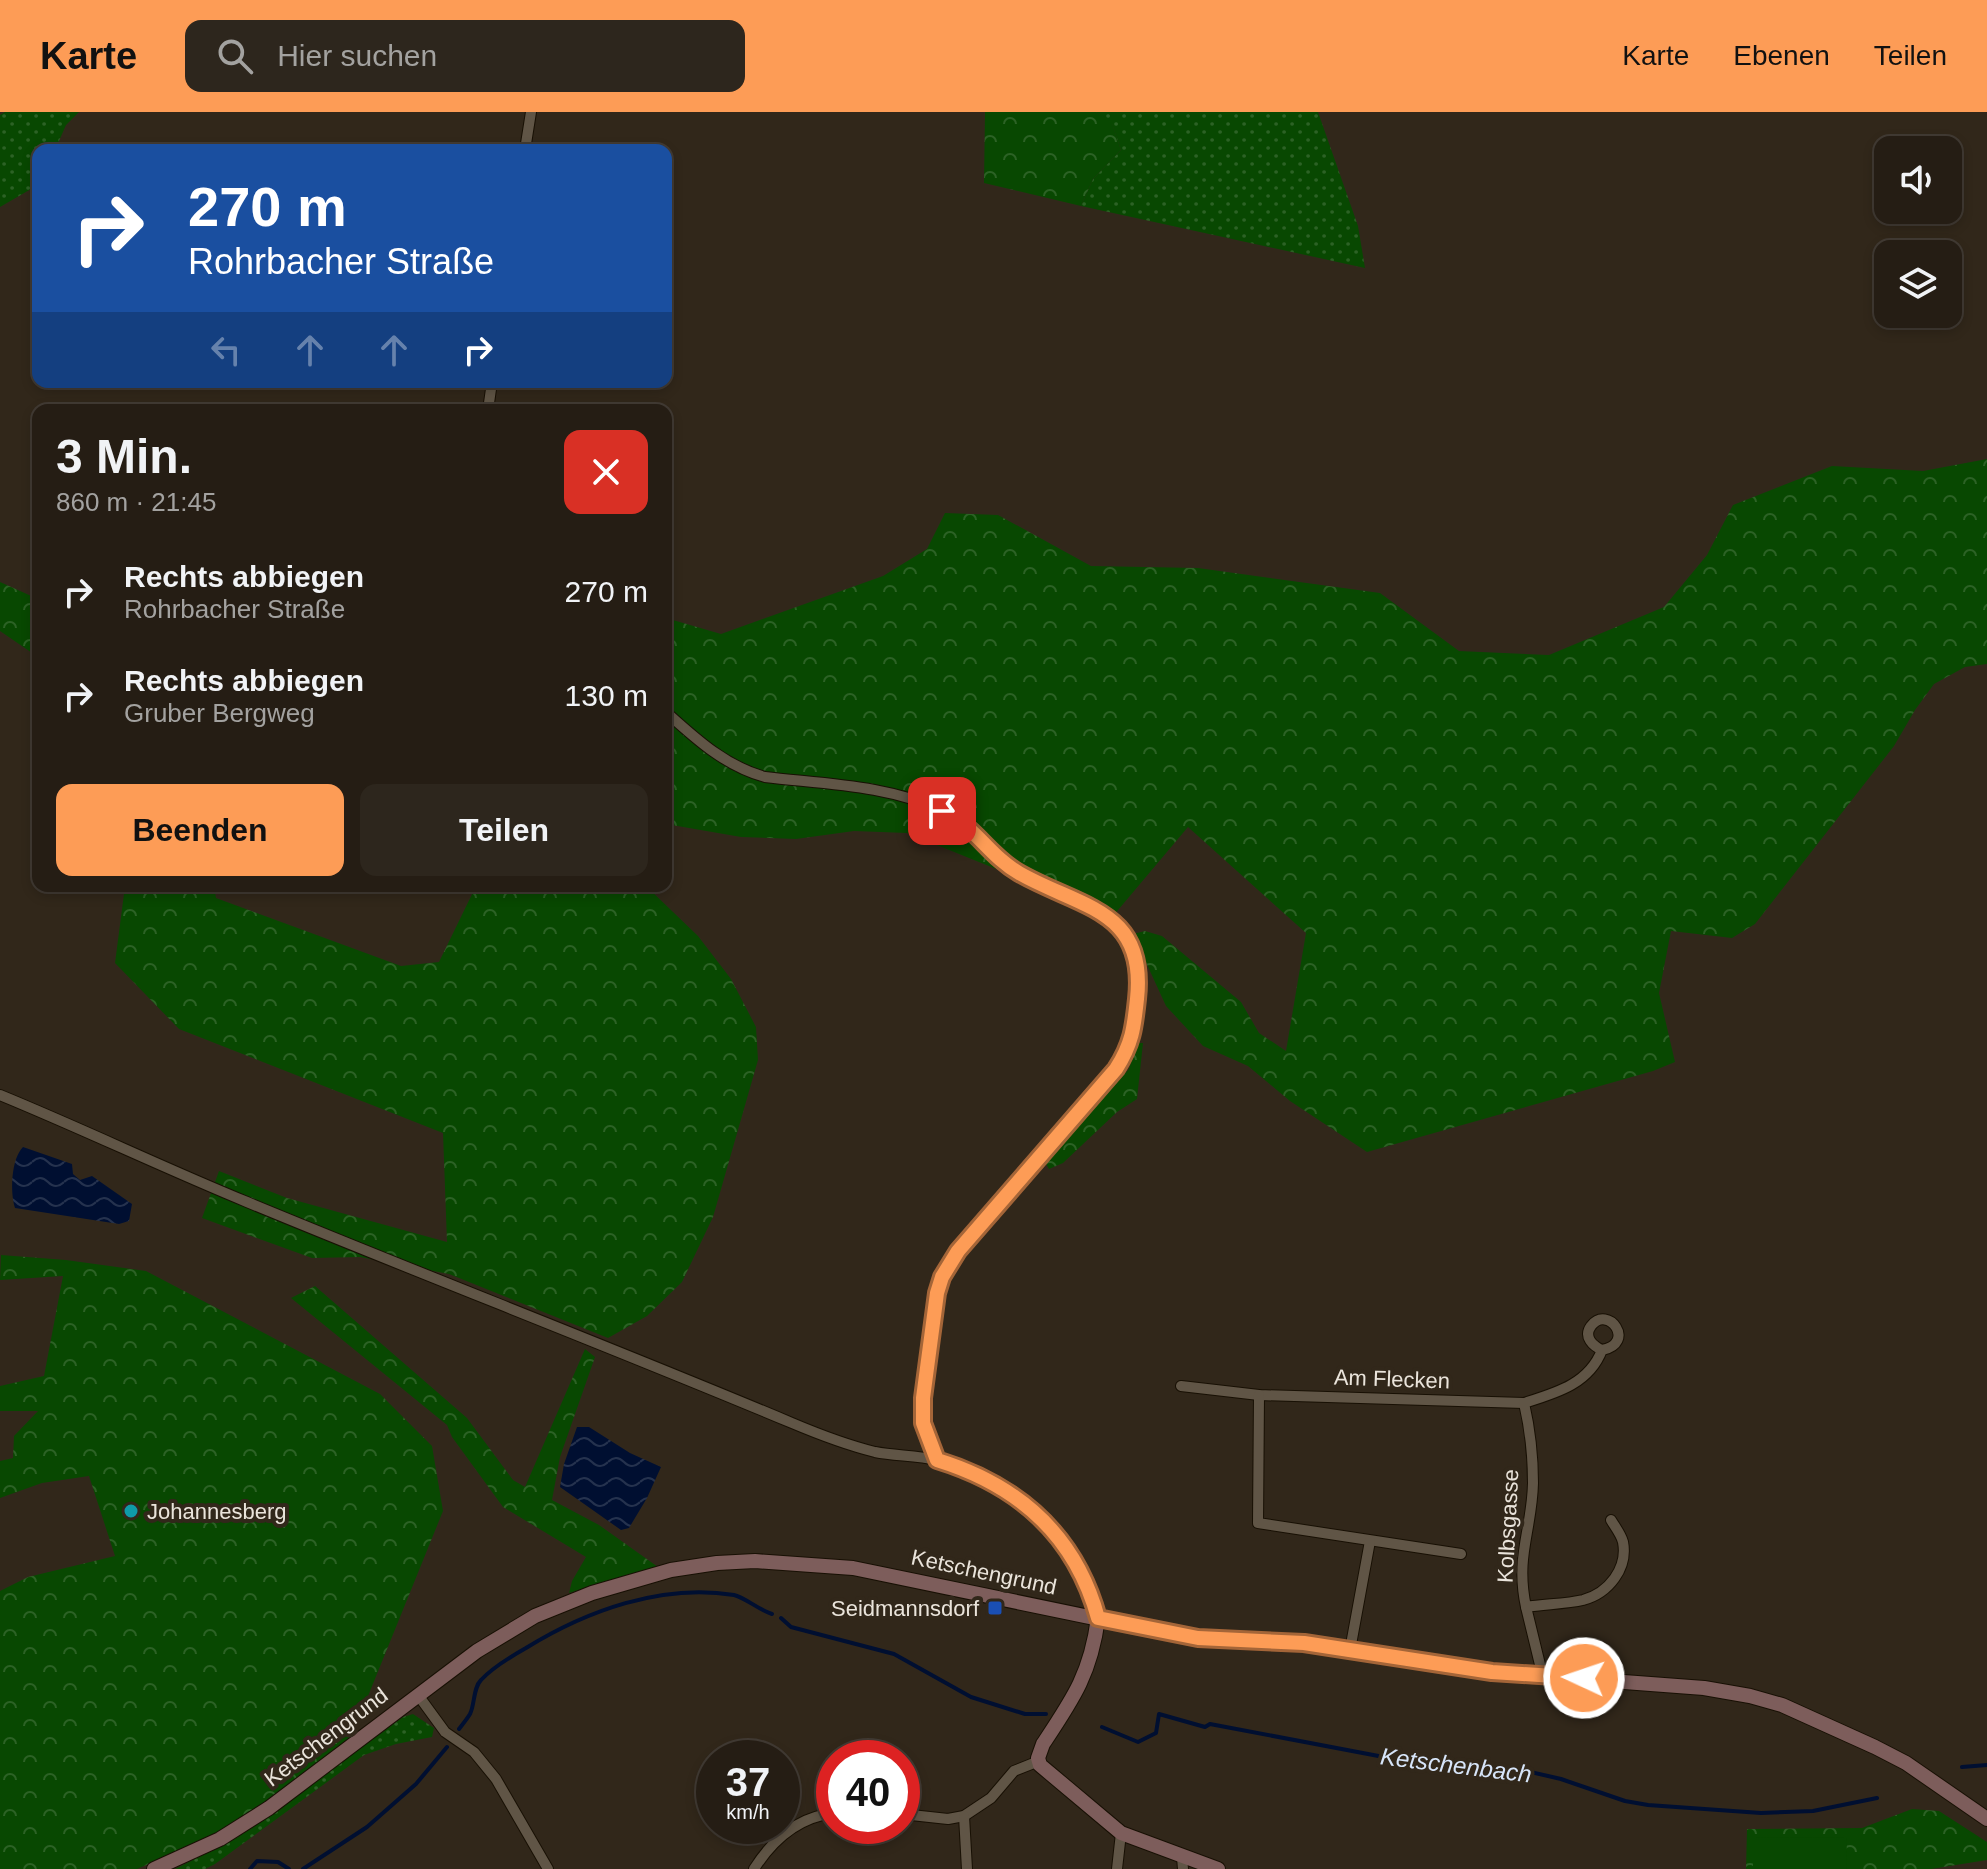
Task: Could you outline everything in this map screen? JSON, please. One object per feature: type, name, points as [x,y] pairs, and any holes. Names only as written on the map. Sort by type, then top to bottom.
[{"type":"street","points":[[526,144],[531,112]]},
{"type":"street","points":[[672,717],[720,758],[752,773],[882,791],[942,811],[967,826],[1004,863],[1020,874],[1097,910],[1121,929],[1135,951],[1140,975],[1133,1035],[1128,1049],[1116,1069],[958,1251],[942,1277],[937,1293],[923,1398],[923,1423],[937,1460]]},
{"type":"street","points":[[0,1095],[152,1164],[839,1441],[875,1452],[937,1460],[967,1469],[995,1483],[1054,1530],[1091,1591],[1098,1618],[1095,1647],[1087,1672],[1043,1744],[1039,1761],[1048,1775],[1121,1833],[1183,1863],[1218,1869]]},
{"type":"street","points":[[1524,1403],[1577,1382],[1590,1372],[1602,1350]]},
{"type":"street","name":"Am Flecken","points":[[1181,1386],[1259,1395],[1524,1403]]},
{"type":"street","points":[[1259,1395],[1258,1523],[1461,1554]]},
{"type":"street","name":"Kolbsgasse","points":[[1524,1403],[1530,1430],[1533,1486],[1521,1561],[1521,1585],[1543,1677]]},
{"type":"street","name":"Kolbsgasse","points":[[1526,1607],[1584,1599],[1603,1590],[1618,1574],[1624,1557],[1622,1538],[1611,1520]]},
{"type":"street","points":[[1350,1650],[1370,1541]]},
{"type":"street","name":"Ketschengrund","points":[[154,1869],[220,1839],[269,1808],[477,1651],[535,1616],[592,1593],[671,1570],[717,1563],[799,1563],[853,1568],[1190,1637],[1304,1643],[1492,1672],[1629,1680],[1750,1696],[1782,1705],[1906,1763],[1987,1819]]},
{"type":"street","points":[[418,1695],[445,1732],[474,1752],[496,1779],[548,1869]]},
{"type":"street","points":[[920,1816],[948,1819],[964,1816],[980,1808],[1014,1771],[1039,1761]]},
{"type":"street","points":[[964,1816],[967,1869]]},
{"type":"street","points":[[754,1869],[766,1850],[782,1834],[816,1818]]},
{"type":"street","points":[[1117,1869],[1121,1833]]},
{"type":"green space","points":[[5,112],[79,112],[66,125],[58,144],[32,144],[32,188],[0,207],[0,115]]},
{"type":"green space","points":[[985,112],[1096,112],[1112,123],[1121,150],[1093,179],[1081,206],[984,183]]},
{"type":"green space","points":[[1096,112],[1318,112],[1358,226],[1365,268],[1081,206],[1093,179],[1121,150],[1112,124]]},
{"type":"green space","points":[[1987,459],[1987,664],[1965,667],[1934,684],[1894,746],[1755,924],[1732,938],[1671,931],[1659,993],[1675,1062],[1653,1071],[1367,1152],[1290,1101],[1248,1066],[1203,1046],[1166,1006],[1133,934],[1145,931],[1162,936],[1241,1002],[1259,1033],[1286,1051],[1306,933],[1188,827],[1113,916],[907,833],[854,831],[796,839],[741,837],[672,825],[672,620],[721,634],[883,576],[927,549],[945,513],[998,515],[1091,566],[1198,568],[1380,593],[1459,651],[1549,655],[1664,607],[1707,555],[1733,505],[1832,466],[1923,471]]},
{"type":"green space","points":[[0,582],[32,596],[32,653],[0,631]]},
{"type":"green space","points":[[124,892],[215,892],[216,898],[401,966],[439,962],[473,892],[652,892],[698,936],[731,979],[756,1027],[758,1060],[713,1217],[682,1282],[647,1316],[608,1338],[449,1274],[360,1257],[312,1258],[202,1218],[219,1171],[287,1198],[447,1242],[443,1133],[179,1029],[115,963]]},
{"type":"green space","points":[[1137,1043],[1143,1043],[1137,1099],[1117,1112],[1063,1163],[1049,1169],[1045,1162],[1129,1069]]},
{"type":"green space","points":[[1,1255],[146,1271],[380,1394],[432,1446],[443,1511],[351,1738],[266,1802],[208,1838],[137,1869],[0,1869],[0,1591],[28,1577],[115,1556],[89,1476],[42,1483],[0,1498],[0,1461],[13,1458],[14,1436],[38,1411],[0,1411],[0,1386],[44,1376],[63,1276],[0,1280]]},
{"type":"green space","points":[[315,1286],[467,1418],[513,1480],[525,1487],[585,1349],[595,1357],[560,1457],[552,1500],[599,1525],[658,1567],[569,1593],[572,1581],[586,1557],[503,1507],[452,1437],[447,1425],[291,1298]]},
{"type":"green space","points":[[413,1714],[434,1728],[432,1737],[396,1744],[364,1755],[215,1864],[205,1869],[175,1869],[238,1837],[403,1717]]},
{"type":"green space","points":[[1912,1809],[1939,1811],[1987,1842],[1987,1860],[1931,1869],[1746,1869],[1747,1829],[1862,1828]]},
{"type":"green space","points":[[1753,1837],[1847,1838],[1846,1869],[1753,1869]]},
{"type":"water","points":[[23,1147],[72,1164],[73,1174],[80,1180],[92,1176],[132,1204],[129,1221],[119,1224],[15,1208],[13,1176],[16,1159]]},
{"type":"water","points":[[577,1427],[589,1427],[630,1453],[661,1467],[629,1528],[621,1530],[560,1487],[564,1464]]},
{"type":"waterway","name":"Ketschenbach","points":[[459,1729],[470,1714],[478,1683],[491,1671],[549,1635],[599,1612],[652,1597],[707,1592],[738,1596],[772,1614]]},
{"type":"waterway","name":"Ketschenbach","points":[[781,1618],[791,1627],[894,1654],[971,1697],[1025,1714],[1046,1714]]},
{"type":"waterway","name":"Ketschenbach","points":[[1102,1727],[1138,1742],[1156,1733],[1159,1714],[1205,1727],[1210,1724],[1389,1758],[1469,1770],[1522,1770],[1648,1805],[1761,1813],[1813,1811],[1877,1798]]},
{"type":"waterway","name":"Ketschenbach","points":[[303,1869],[367,1827],[416,1784],[447,1747]]},
{"type":"waterway","name":"Ketschenbach","points":[[1962,1767],[1987,1765]]},
{"type":"waterway","name":"Ketschenbach","points":[[250,1869],[257,1861],[278,1862],[289,1869]]},
{"type":"place","name":"Johannesberg","points":[[131,1511]]},
{"type":"place","name":"Seidmannsdorf","points":[[995,1608]]},
{"type":"route","points":[[942,811],[967,826],[1004,863],[1020,874],[1097,910],[1121,929],[1135,951],[1140,975],[1133,1035],[1116,1069],[958,1251],[942,1277],[937,1293],[923,1398],[923,1423],[937,1460],[967,1469],[995,1483],[1034,1510],[1054,1530],[1077,1564],[1091,1591],[1098,1618],[1181,1636],[1304,1643],[1492,1672],[1584,1678]]}]
